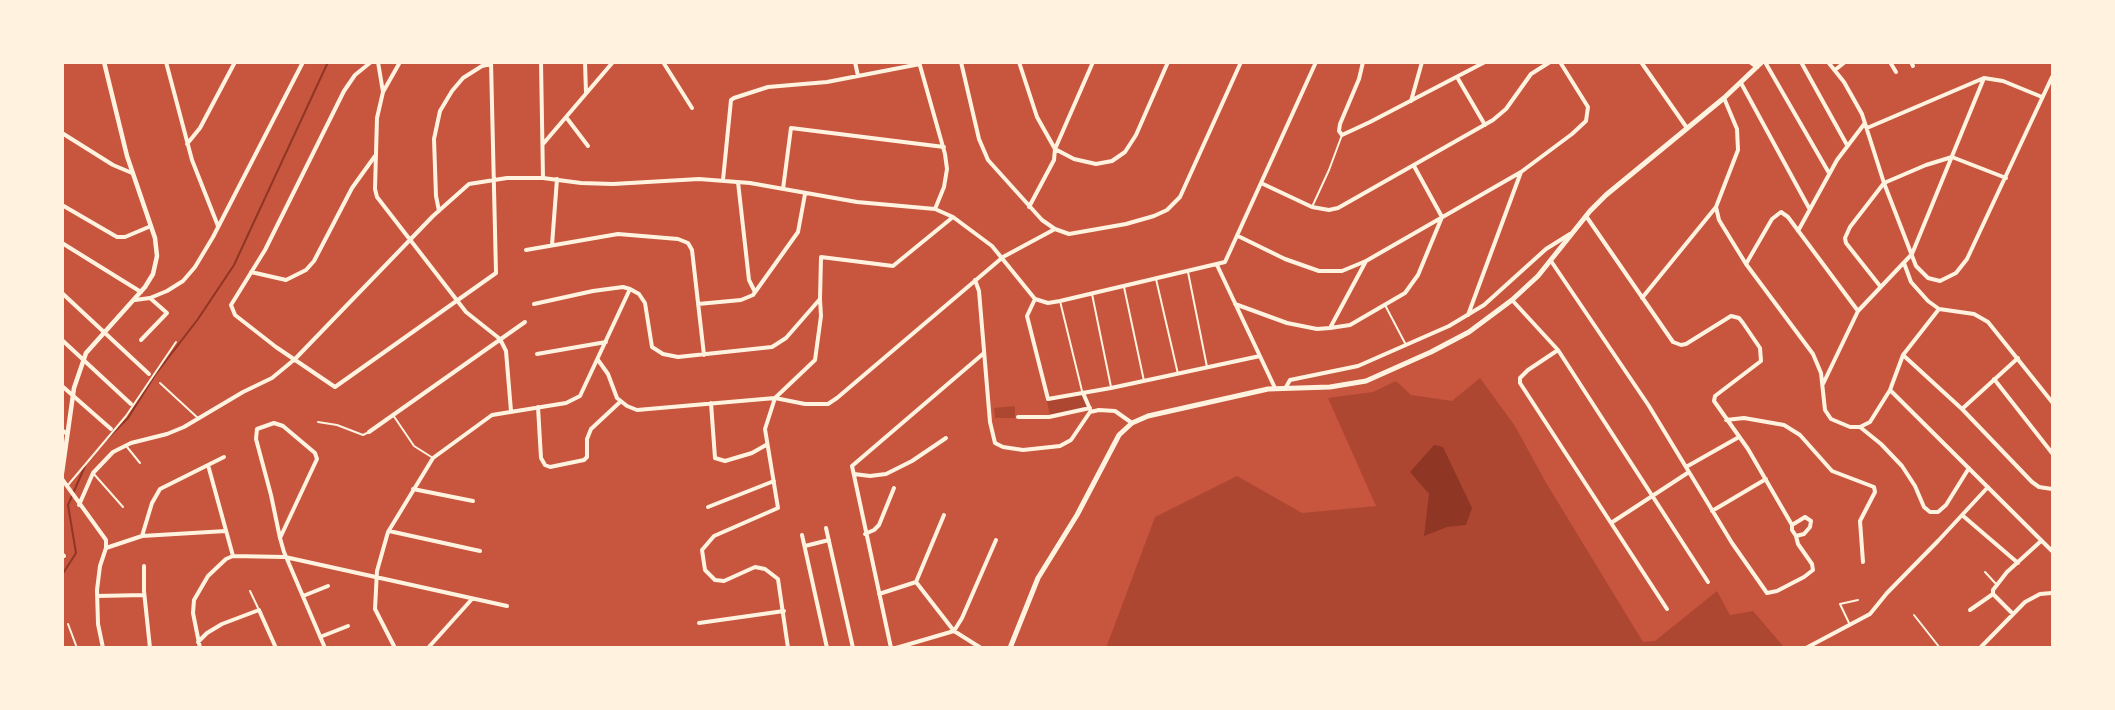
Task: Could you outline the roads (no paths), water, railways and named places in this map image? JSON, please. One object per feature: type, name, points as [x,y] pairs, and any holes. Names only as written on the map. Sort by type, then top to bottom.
[{"type":"main road","points":[[1010,648],[1038,578],[1077,516],[1119,435],[1132,423],[1148,416],[1275,388],[1330,387],[1366,381],[1450,343],[1469,332],[1512,300],[1551,261],[1586,216],[1617,185],[1724,98],[1761,64]]},
{"type":"street","points":[[62,473],[73,395],[83,360],[90,346],[141,292],[153,274],[157,256],[151,226],[132,173],[104,62]]},
{"type":"street","points":[[166,62],[187,144],[218,226]]},
{"type":"street","points":[[187,144],[200,128],[234,62]]},
{"type":"street","points":[[135,300],[150,298],[167,291],[187,277],[218,226],[303,62]]},
{"type":"street","points":[[371,62],[355,74],[344,91],[251,272],[231,305],[231,309],[235,315],[276,348],[335,387],[496,273],[491,63],[482,66],[463,78],[452,90],[440,111],[434,140],[436,196],[439,211]]},
{"type":"street","points":[[378,62],[383,92]]},
{"type":"street","points":[[400,62],[383,92],[377,118],[375,156],[377,197],[458,301],[478,324],[500,339],[506,351],[511,411]]},
{"type":"street","points":[[541,62],[543,178]]},
{"type":"street","points":[[585,62],[586,93]]},
{"type":"street","points":[[543,145],[613,62]]},
{"type":"street","points":[[663,62],[692,108]]},
{"type":"street","points":[[855,62],[858,76]]},
{"type":"street","points":[[961,62],[982,150],[1028,206],[1055,229],[1069,234],[1126,224],[1161,214],[1174,204],[1184,192],[1241,62]]},
{"type":"street","points":[[1019,62],[1037,117],[1055,149],[1074,160],[1096,164],[1119,157],[1125,152],[1136,135],[1168,62]]},
{"type":"street","points":[[1028,206],[1054,160],[1055,149],[1093,62]]},
{"type":"street","points":[[79,505],[93,473],[108,455],[126,445],[174,432],[248,389],[268,381],[295,360],[439,211],[469,184],[493,178],[543,178],[581,183],[613,184],[699,179],[723,180],[858,202],[935,209],[953,217],[983,238],[1003,257],[1035,299],[1048,302],[1060,301],[1217,265],[1228,258],[1316,62]]},
{"type":"street","points":[[1364,62],[1340,124],[1339,131],[1342,134],[1411,101],[1485,62]]},
{"type":"street","points":[[1411,101],[1422,62]]},
{"type":"street","points":[[1261,183],[1312,207],[1329,210],[1338,208],[1485,125],[1506,109],[1531,74],[1550,62]]},
{"type":"street","points":[[1238,236],[1286,259],[1319,271],[1342,271],[1366,261],[1522,172],[1586,121],[1588,107],[1560,62]]},
{"type":"street","points":[[1641,62],[1687,128]]},
{"type":"street","points":[[1750,62],[1761,64],[1829,173]]},
{"type":"street","points":[[1801,62],[1847,144]]},
{"type":"street","points":[[1828,62],[1849,90],[1865,122],[1884,183],[1916,266],[1928,278],[1940,281],[1956,273],[1967,259],[2052,77]]},
{"type":"street","points":[[1835,70],[1845,62]]},
{"type":"street","points":[[1890,62],[1896,72]]},
{"type":"street","points":[[723,180],[731,100],[768,87],[827,82],[919,63],[944,147],[946,170],[944,187],[935,209]]},
{"type":"street","points":[[1458,76],[1485,125]]},
{"type":"street","points":[[1867,128],[1984,78],[2003,81],[2042,97]]},
{"type":"street","points":[[1823,384],[1858,311],[1912,254],[1984,78]]},
{"type":"street","points":[[1740,83],[1810,208]]},
{"type":"street","points":[[1642,298],[1716,207],[1738,150],[1737,129],[1724,98]]},
{"type":"street","points":[[566,117],[588,146]]},
{"type":"street","points":[[1798,231],[1829,173],[1847,144],[1865,122]]},
{"type":"street","points":[[783,189],[791,128],[944,147]]},
{"type":"street","points":[[62,133],[113,165],[132,173]]},
{"type":"street","points":[[251,272],[286,280],[306,270],[314,261],[352,188],[375,156]]},
{"type":"street","points":[[1880,286],[1846,243],[1845,238],[1850,227],[1884,183],[1926,165],[1952,157],[2006,178]]},
{"type":"street","points":[[1414,166],[1442,217]]},
{"type":"street","points":[[1468,315],[1522,172]]},
{"type":"street","points":[[552,245],[557,179]]},
{"type":"street","points":[[738,182],[749,280],[755,292]]},
{"type":"street","points":[[698,304],[748,299],[755,292],[798,232],[805,194]]},
{"type":"street","points":[[62,205],[117,236],[125,237],[151,226]]},
{"type":"street","points":[[1716,207],[1724,231],[1746,264],[1813,354],[1821,373],[1823,403],[1830,419],[1843,426],[1860,428],[1876,439],[1902,466],[1915,486],[1924,507],[1930,512],[1938,512],[1946,506],[1969,468]]},
{"type":"street","points":[[1746,264],[1778,212],[1788,217],[1858,311]]},
{"type":"street","points":[[1551,261],[1649,406],[1712,511],[1766,592],[1777,591],[1804,578],[1813,570],[1813,566],[1798,544],[1792,530],[1792,524],[1766,479],[1714,401],[1715,396],[1761,361],[1760,348],[1739,318],[1731,316],[1686,344],[1677,344],[1672,341],[1586,216]]},
{"type":"street","points":[[788,648],[779,581],[766,569],[755,567],[724,580],[715,580],[705,570],[702,550],[714,536],[778,508],[766,445],[765,429],[775,398],[815,360],[821,316],[821,257],[893,266],[953,217]]},
{"type":"street","points":[[1235,304],[1287,323],[1317,329],[1350,325],[1405,293],[1414,283],[1442,217]]},
{"type":"street","points":[[598,360],[608,374],[614,393],[620,402],[631,408],[641,410],[775,398],[805,404],[832,402],[1003,257],[1055,229]]},
{"type":"street","points":[[1286,387],[1290,380],[1349,370],[1406,346],[1468,315],[1484,305],[1546,250],[1573,232]]},
{"type":"street","points":[[526,250],[618,234],[635,234],[684,240],[691,245],[692,250],[704,355]]},
{"type":"street","points":[[62,243],[141,292]]},
{"type":"street","points":[[1330,328],[1366,261]]},
{"type":"street","points":[[1904,263],[1911,282],[1928,302],[1939,309],[1962,311],[1981,316],[1997,332],[2052,402]]},
{"type":"street","points":[[1217,265],[1275,388]]},
{"type":"street","points":[[975,280],[979,291],[994,441],[999,446],[1023,450],[1064,445],[1071,440],[1090,410]]},
{"type":"street","points":[[534,304],[593,291],[623,287],[630,289],[640,294],[645,303],[652,347],[668,356],[704,355],[752,350],[780,344],[820,299]]},
{"type":"street","points":[[395,648],[376,613],[376,578],[381,552],[388,531],[433,458],[484,420],[496,414],[566,403],[580,396],[630,289]]},
{"type":"street","points":[[62,293],[149,374]]},
{"type":"street","points":[[141,340],[167,313],[150,298]]},
{"type":"street","points":[[1035,299],[1027,316],[1047,398],[1049,399],[1111,388],[1260,356]]},
{"type":"street","points":[[1512,300],[1558,350],[1708,582]]},
{"type":"street","points":[[1860,428],[1875,417],[1890,390],[1903,355],[1939,309]]},
{"type":"street","points":[[369,432],[525,322]]},
{"type":"street","points":[[62,340],[131,404]]},
{"type":"street","points":[[537,354],[606,342]]},
{"type":"street","points":[[1558,350],[1528,370],[1520,378],[1520,383],[1667,609]]},
{"type":"street","points":[[891,648],[852,466],[984,353]]},
{"type":"street","points":[[1903,355],[2039,486],[2052,489]]},
{"type":"street","points":[[1962,410],[2018,358]]},
{"type":"street","points":[[1994,379],[2052,453]]},
{"type":"street","points":[[62,386],[111,429]]},
{"type":"street","points":[[1890,390],[2052,551]]},
{"type":"street","points":[[1083,393],[1090,410]]},
{"type":"street","points":[[538,406],[541,458],[545,465],[550,467],[584,460],[587,457],[587,439],[590,429],[620,402]]},
{"type":"street","points":[[711,403],[715,458],[725,461],[752,453],[766,445]]},
{"type":"street","points":[[1018,417],[1049,417],[1090,410],[1109,410],[1121,414],[1132,423]]},
{"type":"street","points":[[1726,420],[1744,418],[1784,425],[1800,435],[1832,470],[1874,486],[1874,492],[1860,520],[1863,562]]},
{"type":"street","points":[[280,538],[317,459],[315,453],[283,426],[274,423],[260,427],[255,434],[280,538],[324,648]]},
{"type":"street","points":[[62,430],[67,434]]},
{"type":"street","points":[[1611,523],[1687,470],[1739,437]]},
{"type":"street","points":[[854,474],[877,476],[886,474],[922,455],[946,438]]},
{"type":"street","points":[[142,536],[152,503],[158,491],[171,482],[224,457]]},
{"type":"street","points":[[208,465],[233,556]]},
{"type":"street","points":[[62,479],[69,486],[79,505],[104,537],[106,548],[99,575],[97,596],[98,624],[103,648]]},
{"type":"street","points":[[1712,511],[1766,479]]},
{"type":"street","points":[[708,507],[774,481]]},
{"type":"street","points":[[1806,648],[1870,614],[1887,592],[1988,487]]},
{"type":"street","points":[[866,534],[874,530],[879,524],[894,488]]},
{"type":"street","points":[[413,489],[473,501]]},
{"type":"street","points":[[878,594],[916,582],[944,515]]},
{"type":"street","points":[[1962,515],[2018,563]]},
{"type":"street","points":[[1792,524],[1803,517],[1811,520],[1808,530],[1804,534],[1796,536]]},
{"type":"street","points":[[826,528],[853,648]]},
{"type":"street","points":[[388,531],[480,551]]},
{"type":"street","points":[[106,548],[142,536],[226,532]]},
{"type":"street","points":[[802,535],[827,648]]},
{"type":"street","points":[[805,546],[829,540]]},
{"type":"street","points":[[896,648],[954,631],[962,618],[996,540]]},
{"type":"street","points":[[1970,610],[1993,594],[1997,585],[2042,541]]},
{"type":"street","points":[[200,648],[193,613],[198,590],[216,567],[233,556],[264,555],[288,558],[507,606]]},
{"type":"street","points":[[144,566],[144,595],[150,648]]},
{"type":"street","points":[[916,582],[954,631],[981,648]]},
{"type":"street","points":[[303,596],[328,586]]},
{"type":"street","points":[[1980,648],[2033,596],[2052,593]]},
{"type":"street","points":[[1993,594],[2013,614]]},
{"type":"street","points":[[97,596],[144,595]]},
{"type":"street","points":[[428,648],[472,599]]},
{"type":"street","points":[[198,642],[222,624],[259,610],[276,648]]},
{"type":"street","points":[[699,623],[784,611]]},
{"type":"street","points":[[320,637],[348,626]]},
{"type":"lane","points":[[1312,207],[1329,170],[1342,134]]},
{"type":"lane","points":[[1187,271],[1207,367]]},
{"type":"lane","points":[[1156,279],[1178,374]]},
{"type":"lane","points":[[1124,287],[1144,381]]},
{"type":"lane","points":[[1092,294],[1111,388]]},
{"type":"lane","points":[[1060,301],[1083,393]]},
{"type":"lane","points":[[1385,305],[1406,346]]},
{"type":"lane","points":[[69,486],[126,416],[176,342]]},
{"type":"lane","points":[[160,383],[199,419]]},
{"type":"lane","points":[[393,414],[414,446],[433,458]]},
{"type":"lane","points":[[318,422],[337,424],[364,436],[369,432]]},
{"type":"lane","points":[[126,445],[140,463]]},
{"type":"lane","points":[[93,473],[123,507]]},
{"type":"lane","points":[[1985,572],[1997,585]]},
{"type":"lane","points":[[250,591],[259,610]]},
{"type":"lane","points":[[1850,625],[1840,604],[1858,600]]},
{"type":"lane","points":[[1914,615],[1940,648]]},
{"type":"lane","points":[[68,624],[77,648]]},
{"type":"waterway","points":[[107,439],[128,418],[155,375],[198,319],[234,265],[328,62]]},
{"type":"waterway","points":[[62,575],[76,553],[68,505],[85,466]]}]
